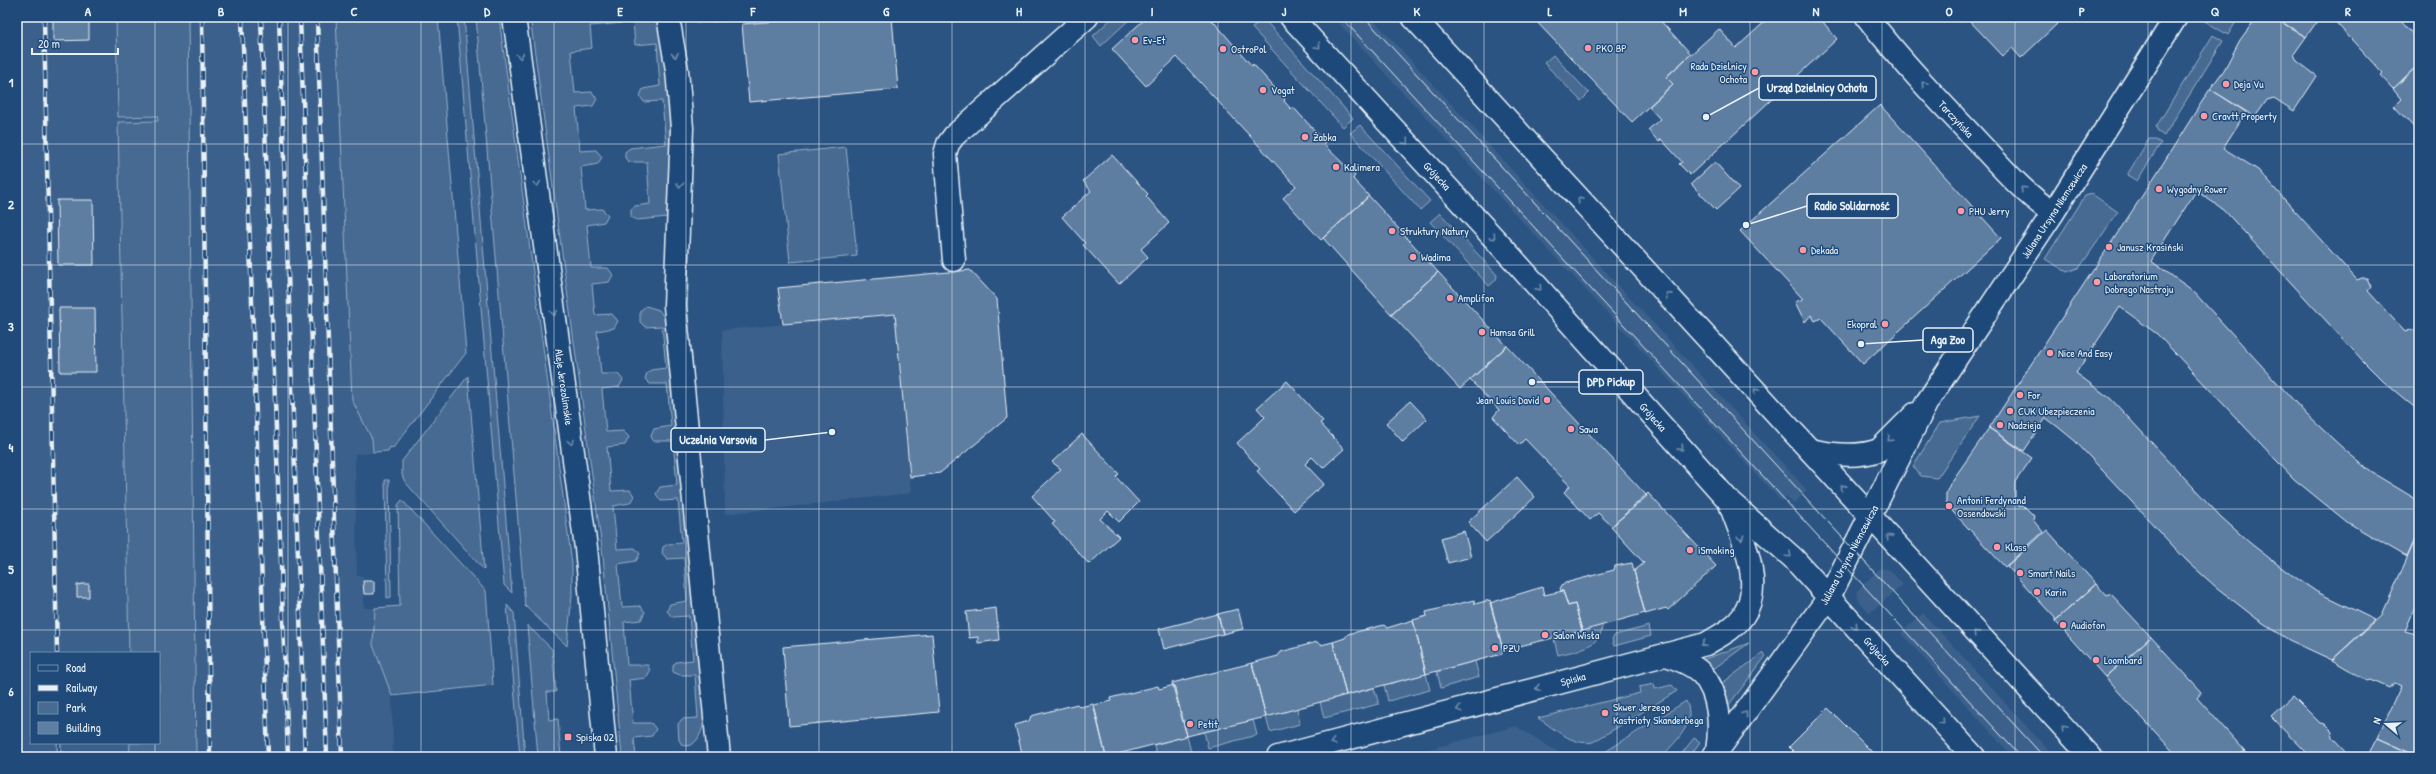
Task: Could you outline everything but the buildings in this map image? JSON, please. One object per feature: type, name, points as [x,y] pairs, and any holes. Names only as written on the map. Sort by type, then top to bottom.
[{"type":"main road","name":"Aleje Jerozolimskie","points":[[514,17],[586,548],[606,757]]},
{"type":"main road","points":[[668,17],[676,63],[682,128],[674,295],[686,436],[719,757]]},
{"type":"main road","points":[[954,260],[945,154],[948,144],[954,136],[1087,17]]},
{"type":"main road","name":"Grójecka","points":[[1291,17],[1508,253],[1729,501],[1793,558],[1974,757]]},
{"type":"main road","points":[[1413,17],[2091,757]]},
{"type":"main road","name":"Tarczyńska","points":[[1866,17],[1914,75],[1972,136],[2024,190],[2053,213]]},
{"type":"main road","name":"Juliana Ursyna Niemcewicza","points":[[1715,754],[1829,597],[1927,402],[2053,213],[2176,17]]},
{"type":"main road","name":"Juliana Ursyna Niemcewicza","points":[[1810,450],[1827,454],[1854,455],[1872,452],[1881,448],[1927,402]]},
{"type":"main road","name":"Spiska","points":[[1278,757],[1706,644],[1727,631],[1743,617],[1751,600],[1750,572],[1729,501]]},
{"type":"main road","points":[[1667,654],[1691,665],[1706,681],[1714,697],[1720,722],[1715,754]]},
{"type":"shaded area","points":[[17,17],[381,17],[371,273],[373,453],[355,454],[357,576],[363,576],[364,608],[375,608],[373,645],[392,696],[393,757],[17,757]]},
{"type":"shaded area","points":[[1333,17],[1371,17],[1807,490],[1794,504],[1786,497],[1781,501]]},
{"type":"shaded area","points":[[895,314],[911,493],[725,514],[722,330]]},
{"type":"shaded area","points":[[1880,568],[1890,570],[1903,585],[1870,613],[1859,601],[1856,592]]},
{"type":"shaded area","points":[[1923,613],[2055,757],[2013,757],[1901,633]]},
{"type":"shaded area","points":[[1516,726],[1566,757],[1400,757]]},
{"type":"green space","points":[[116,17],[188,17],[196,757],[129,757],[130,744],[160,744],[160,652],[129,652],[118,122],[158,121],[157,116],[118,117]]},
{"type":"green space","points":[[336,17],[438,17],[466,353],[393,448],[390,447],[388,451],[373,452],[372,439],[352,400]]},
{"type":"green space","points":[[457,17],[464,17],[512,593],[504,585]]},
{"type":"green space","points":[[476,17],[499,17],[572,564],[572,595],[567,646],[525,606]]},
{"type":"green space","points":[[530,17],[656,17],[666,66],[670,117],[668,217],[637,220],[631,217],[631,209],[635,206],[650,204],[647,162],[629,162],[625,158],[625,152],[630,148],[666,144],[662,101],[644,102],[640,96],[643,89],[660,86],[657,43],[635,45],[633,22],[590,26],[592,48],[571,51],[575,93],[592,92],[597,99],[593,106],[576,108],[580,151],[596,150],[602,157],[598,164],[581,167],[585,210],[602,209],[608,215],[604,222],[587,225],[591,268],[608,268],[613,275],[609,282],[592,284],[595,315],[612,314],[618,321],[614,328],[597,331],[601,374],[618,374],[623,380],[619,387],[602,389],[606,432],[623,431],[629,437],[625,445],[607,447],[611,491],[630,490],[634,496],[630,503],[613,506],[617,549],[635,548],[640,554],[636,561],[618,564],[622,607],[640,606],[645,612],[641,620],[624,622],[627,665],[648,665],[650,671],[646,678],[629,680],[633,723],[651,723],[656,729],[652,736],[634,738],[636,757],[622,757],[603,556]]},
{"type":"green space","points":[[695,17],[779,17],[697,23]]},
{"type":"green space","points":[[1113,17],[1132,17],[1101,46],[1093,36]]},
{"type":"green space","points":[[2198,17],[2239,17],[2228,35]]},
{"type":"green space","points":[[1263,18],[1353,118],[1343,127],[1252,28]]},
{"type":"green space","points":[[2213,35],[2223,41],[2164,136],[2158,132],[2156,127]]},
{"type":"green space","points":[[1553,55],[1589,93],[1581,101],[1544,63]]},
{"type":"green space","points":[[1360,125],[1430,201],[1420,210],[1350,133]]},
{"type":"green space","points":[[2149,139],[2154,139],[2161,143],[2137,181],[2127,175]]},
{"type":"green space","points":[[846,147],[857,256],[790,262],[779,154]]},
{"type":"green space","points":[[2092,194],[2118,212],[2080,267],[2067,272],[2045,259],[2085,196]]},
{"type":"green space","points":[[1440,213],[1497,275],[1496,280],[1489,286],[1430,222]]},
{"type":"green space","points":[[646,306],[659,310],[666,320],[704,721],[698,739],[695,743],[687,746],[682,745],[679,740],[678,724],[682,719],[698,718],[695,675],[680,675],[673,672],[673,666],[676,662],[693,660],[689,616],[672,617],[667,611],[670,604],[687,601],[684,558],[667,559],[662,553],[663,547],[668,544],[682,543],[678,500],[661,501],[656,494],[660,487],[677,485],[673,441],[653,441],[651,436],[654,429],[671,426],[667,384],[650,384],[645,379],[647,373],[651,370],[666,368],[662,326],[645,327],[640,322],[640,311]]},
{"type":"green space","points":[[468,376],[484,570],[405,482],[402,475],[402,461]]},
{"type":"green space","points":[[1980,416],[1937,478],[1921,476],[1913,466],[1940,423]]},
{"type":"green space","points":[[385,480],[389,480],[391,597],[387,598]]},
{"type":"green space","points":[[402,500],[486,591],[493,685],[392,696],[373,645],[375,608],[400,606],[398,505]]},
{"type":"green space","points":[[507,605],[514,613],[525,757],[520,757]]},
{"type":"green space","points":[[527,625],[552,649],[556,692],[547,692],[549,720],[558,719],[561,757],[538,757]]},
{"type":"green space","points":[[1602,625],[1598,638],[1593,643],[1579,650],[1558,655],[1554,639]]},
{"type":"green space","points":[[1649,626],[1651,636],[1614,646],[1612,639],[1615,635]]},
{"type":"green space","points":[[1749,643],[1712,670],[1702,660]]},
{"type":"green space","points":[[1763,653],[1766,656],[1728,706],[1721,684]]},
{"type":"green space","points":[[1475,661],[1479,677],[1441,688],[1437,672]]},
{"type":"green space","points":[[1426,674],[1430,690],[1388,701],[1384,685]]},
{"type":"green space","points":[[1654,684],[1655,689],[1672,685],[1677,691],[1593,742],[1585,743],[1564,736],[1538,718],[1640,693],[1639,687]]},
{"type":"green space","points":[[1374,688],[1379,704],[1324,718],[1320,702]]},
{"type":"green space","points":[[1686,701],[1689,709],[1687,724],[1679,738],[1662,757],[1597,757]]},
{"type":"green space","points":[[1297,708],[1300,724],[1270,732],[1266,717]]},
{"type":"green space","points":[[1253,720],[1257,735],[1208,748],[1204,732]]},
{"type":"green space","points":[[1187,736],[1191,752],[1172,757],[1157,757],[1154,745]]},
{"type":"green space","points":[[1694,738],[1700,742],[1689,757],[1679,757]]},
{"type":"tram line","points":[[1341,17],[2021,757]]},
{"type":"tram line","points":[[1364,17],[2044,757]]},
{"type":"railway","points":[[44,17],[57,652]]},
{"type":"railway","points":[[202,17],[210,757]]},
{"type":"railway","points":[[242,17],[268,757]]},
{"type":"railway","points":[[261,17],[288,757]]},
{"type":"railway","points":[[279,17],[305,757]]},
{"type":"railway","points":[[300,17],[327,757]]},
{"type":"railway","points":[[317,17],[342,757]]},
{"type":"railway","points":[[59,744],[59,757]]},
{"type":"place","name":"Ev-Et","points":[[1135,40]]},
{"type":"place","name":"PKO BP","points":[[1588,48]]},
{"type":"place","name":"OstroPol","points":[[1223,49]]},
{"type":"place","name":"Rada Dzielnicy Ochota","points":[[1755,72]]},
{"type":"place","name":"Deja Vu","points":[[2226,84]]},
{"type":"place","name":"Vogat","points":[[1263,90]]},
{"type":"place","name":"Cravtt Property","points":[[2204,116]]},
{"type":"place","name":"Urząd Dzielnicy Ochota","points":[[1706,117]]},
{"type":"place","name":"Żabka","points":[[1305,137]]},
{"type":"place","name":"Kalimera","points":[[1336,167]]},
{"type":"place","name":"Wygodny Rower","points":[[2159,189]]},
{"type":"place","name":"PHU Jerry","points":[[1961,211]]},
{"type":"place","name":"Radio Solidarność","points":[[1746,225]]},
{"type":"place","name":"Struktury Natury","points":[[1392,231]]},
{"type":"place","name":"Janusz Krasiński","points":[[2109,247]]},
{"type":"place","name":"Dekada","points":[[1803,250]]},
{"type":"place","name":"Wadima","points":[[1413,257]]},
{"type":"place","name":"Laboratorium Dobrego Nastroju","points":[[2097,282]]},
{"type":"place","name":"Amplifon","points":[[1450,298]]},
{"type":"place","name":"Ekopral","points":[[1885,324]]},
{"type":"place","name":"Hamsa Grill","points":[[1482,332]]},
{"type":"place","name":"Aga Zoo","points":[[1861,344]]},
{"type":"place","name":"Nice And Easy","points":[[2050,353]]},
{"type":"place","name":"DPD Pickup","points":[[1532,382]]},
{"type":"place","name":"For","points":[[2020,395]]},
{"type":"place","name":"Jean Louis David","points":[[1547,400]]},
{"type":"place","name":"CUK Ubezpieczenia","points":[[2010,411]]},
{"type":"place","name":"Nadzieja","points":[[2000,425]]},
{"type":"place","name":"Sawa","points":[[1571,429]]},
{"type":"place","name":"Uczelnia Varsovia","points":[[832,432]]},
{"type":"place","name":"Antoni Ferdynand Ossendowski","points":[[1949,506]]},
{"type":"place","name":"Klass","points":[[1997,547]]},
{"type":"place","name":"iSmoking","points":[[1690,550]]},
{"type":"place","name":"Smart Nails","points":[[2020,573]]},
{"type":"place","name":"Karin","points":[[2037,592]]},
{"type":"place","name":"Audiofon","points":[[2063,625]]},
{"type":"place","name":"Salon Wisła","points":[[1545,635]]},
{"type":"place","name":"PZU","points":[[1495,648]]},
{"type":"place","name":"Loombard","points":[[2096,660]]},
{"type":"place","name":"Skwer Jerzego Kastrioty Skanderbega","points":[[1605,713]]},
{"type":"place","name":"Petit","points":[[1190,724]]},
{"type":"place","name":"Spiska 02","points":[[568,737]]}]
